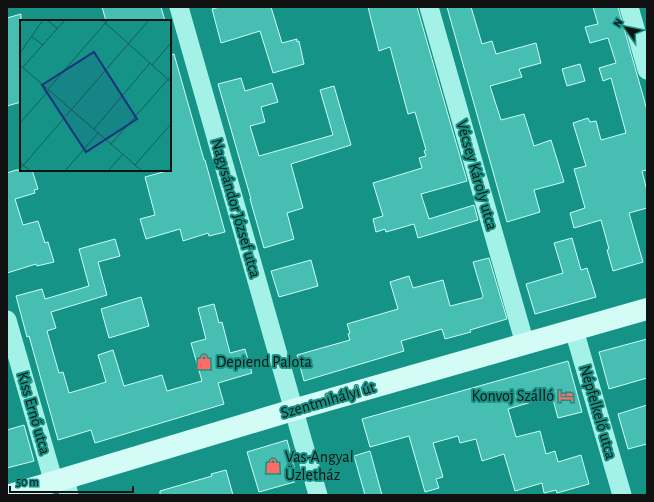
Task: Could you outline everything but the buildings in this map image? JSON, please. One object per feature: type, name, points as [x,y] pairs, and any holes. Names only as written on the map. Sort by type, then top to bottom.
[{"type":"main road","name":"Szentmihályi út","points":[[10,495],[62,486],[293,410],[647,309]]},
{"type":"street","name":"Nagysándor József utca","points":[[179,7],[318,495]]},
{"type":"street","name":"Vécsey Károly utca","points":[[428,7],[525,344]]},
{"type":"street","points":[[629,7],[647,70]]},
{"type":"street","name":"Kiss Ernő utca","points":[[7,320],[62,486]]},
{"type":"street","name":"Népfelkelő utca","points":[[574,330],[622,495]]},
{"type":"place","name":"Depiend Palota","points":[[204,362]]},
{"type":"place","name":"Konvoj Szálló","points":[[566,396]]},
{"type":"place","name":"Vas-Angyal Üzletház","points":[[273,466]]}]
